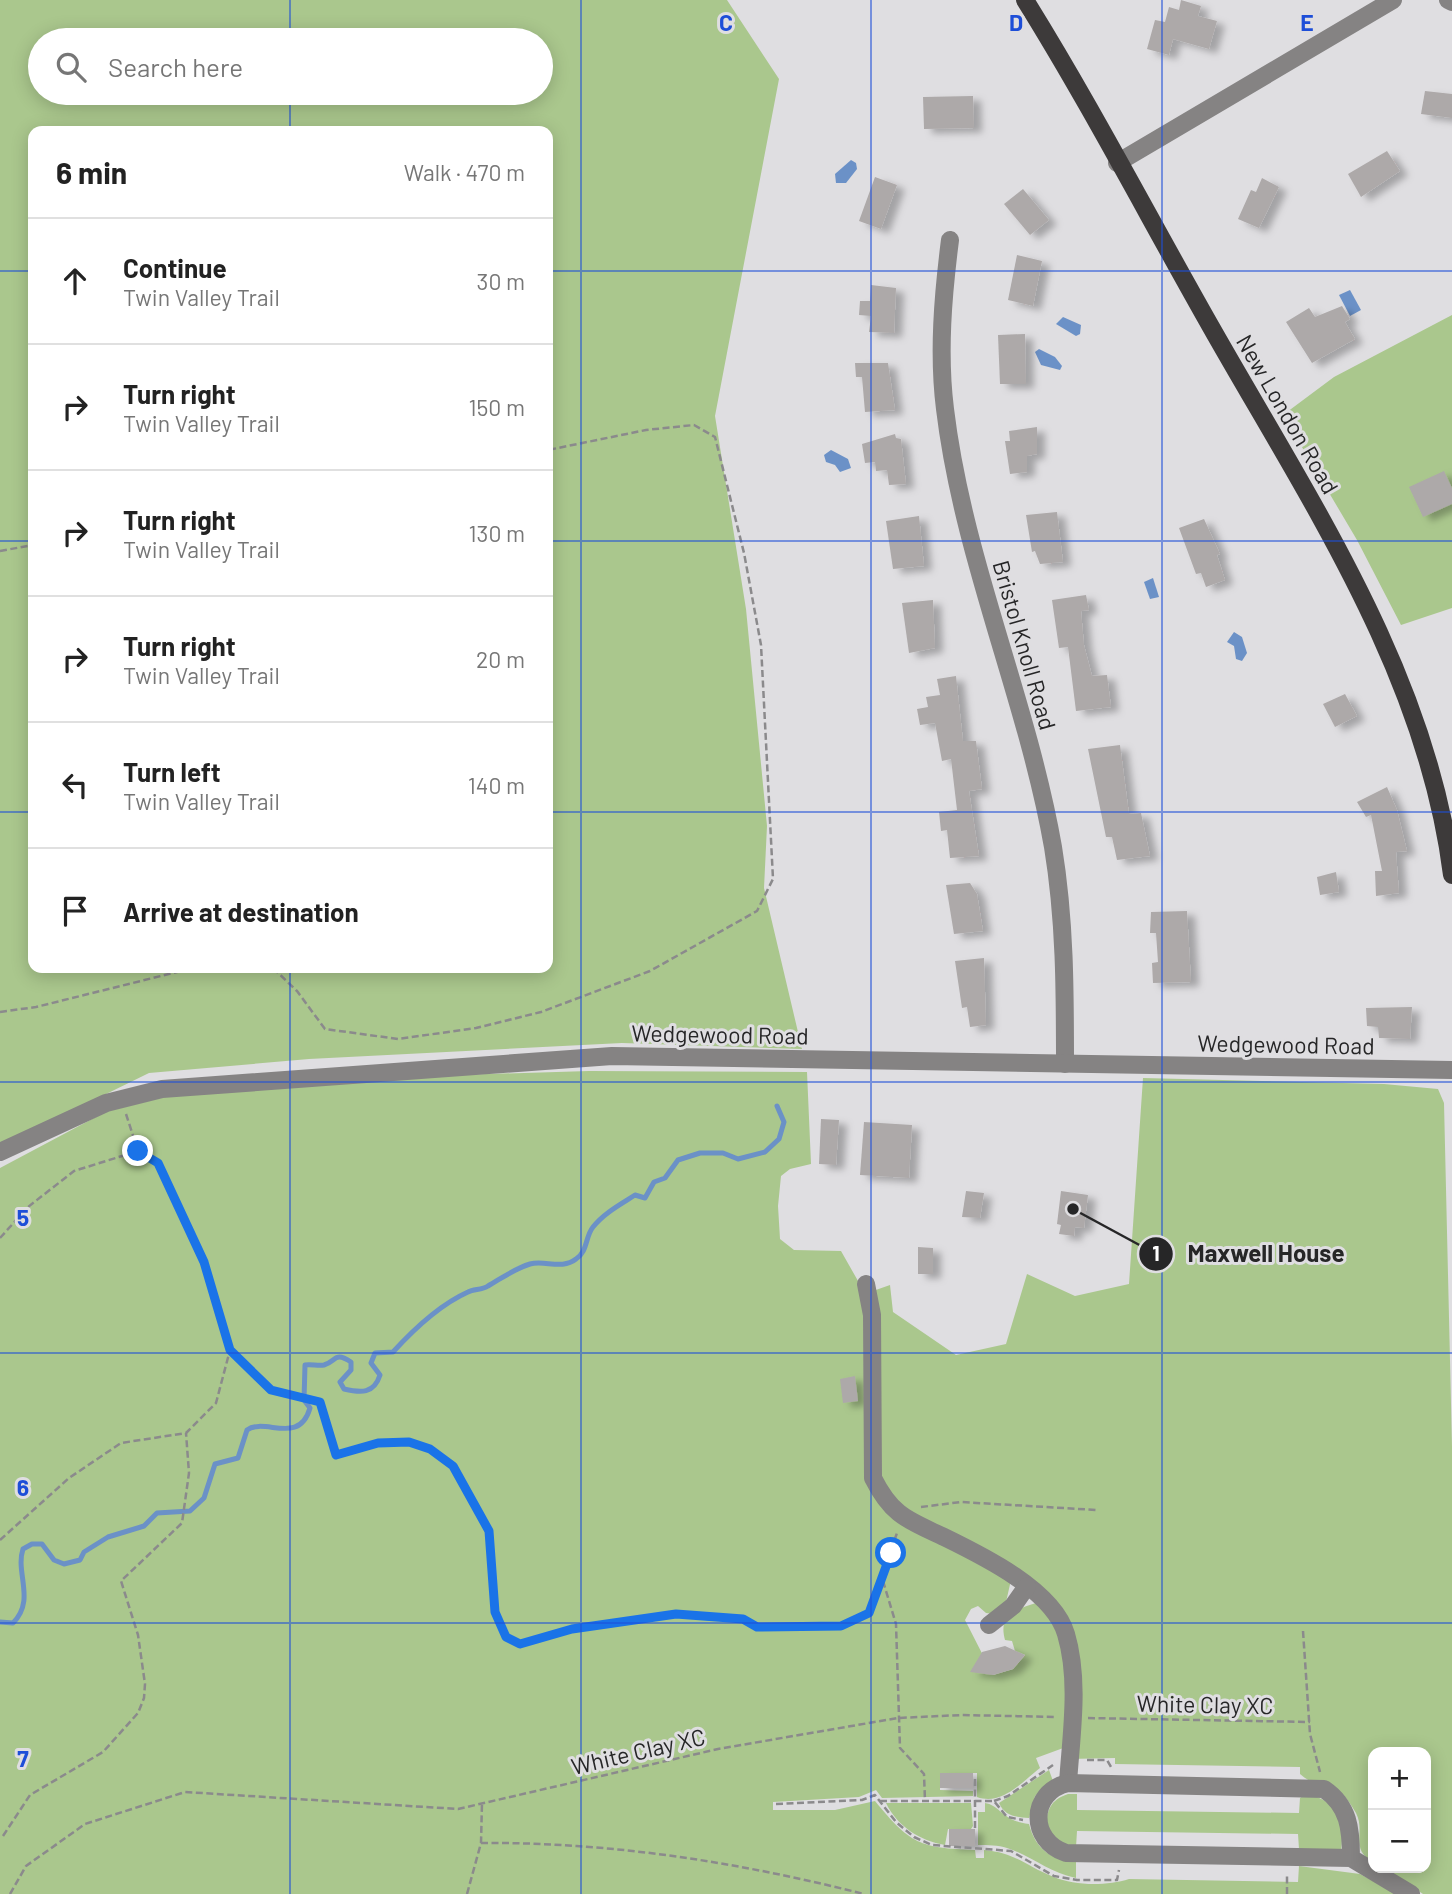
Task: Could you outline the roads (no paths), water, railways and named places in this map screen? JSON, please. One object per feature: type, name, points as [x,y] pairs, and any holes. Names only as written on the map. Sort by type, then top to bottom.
[{"type":"main road","name":"New London Road","points":[[1025,0],[1312,505],[1381,634],[1415,717],[1433,774],[1452,875]]},
{"type":"street","points":[[1117,163],[1393,0]]},
{"type":"street","name":"Bristol Knoll Road","points":[[950,240],[941,342],[945,408],[971,545],[1024,726],[1053,846],[1065,944],[1065,1065]]},
{"type":"street","name":"Wedgewood Road","points":[[0,1153],[106,1103],[162,1088],[612,1056],[1452,1070]]},
{"type":"street","points":[[866,1284],[873,1315],[873,1478],[885,1502],[903,1517],[975,1552],[1027,1586],[1053,1609],[1066,1634],[1072,1679],[1068,1783]]},
{"type":"street","points":[[989,1625],[1013,1606],[1027,1586]]},
{"type":"street","points":[[1352,1858],[1352,1829],[1339,1799],[1325,1789],[1068,1783],[1046,1795],[1037,1819],[1043,1837],[1057,1850],[1066,1853],[1352,1858],[1411,1894]]},
{"type":"water","points":[[851,160],[856,163],[857,169],[846,183],[836,183],[835,174]]},
{"type":"water","points":[[1350,290],[1361,310],[1350,316],[1339,295]]},
{"type":"water","points":[[1063,317],[1081,325],[1080,334],[1076,336],[1056,324]]},
{"type":"water","points":[[1039,349],[1055,357],[1062,366],[1060,370],[1041,365],[1035,352]]},
{"type":"water","points":[[831,450],[848,459],[851,468],[840,472],[835,465],[826,462],[824,455]]},
{"type":"water","points":[[1153,578],[1159,597],[1150,599],[1144,582]]},
{"type":"water","points":[[1234,632],[1242,637],[1247,653],[1242,661],[1236,659],[1234,646],[1227,642]]},
{"type":"waterway","points":[[0,1622],[13,1623],[23,1605],[23,1549],[32,1544],[42,1544],[54,1560],[64,1564],[80,1560],[84,1552],[108,1537],[144,1526],[157,1513],[190,1511],[204,1498],[215,1464],[238,1458],[247,1430],[263,1426],[290,1428],[298,1426],[305,1419],[310,1408],[304,1400],[305,1365],[324,1365],[341,1357],[351,1362],[351,1370],[340,1382],[344,1389],[370,1389],[380,1375],[371,1363],[375,1353],[393,1352],[428,1318],[468,1292],[486,1287],[530,1264],[565,1264],[576,1259],[583,1252],[590,1231],[597,1222],[635,1195],[645,1198],[654,1182],[665,1178],[678,1160],[700,1153],[723,1153],[738,1159],[765,1152],[779,1139],[784,1122],[777,1106]]},
{"type":"place","name":"Maxwell House","points":[[1073,1209]]}]
